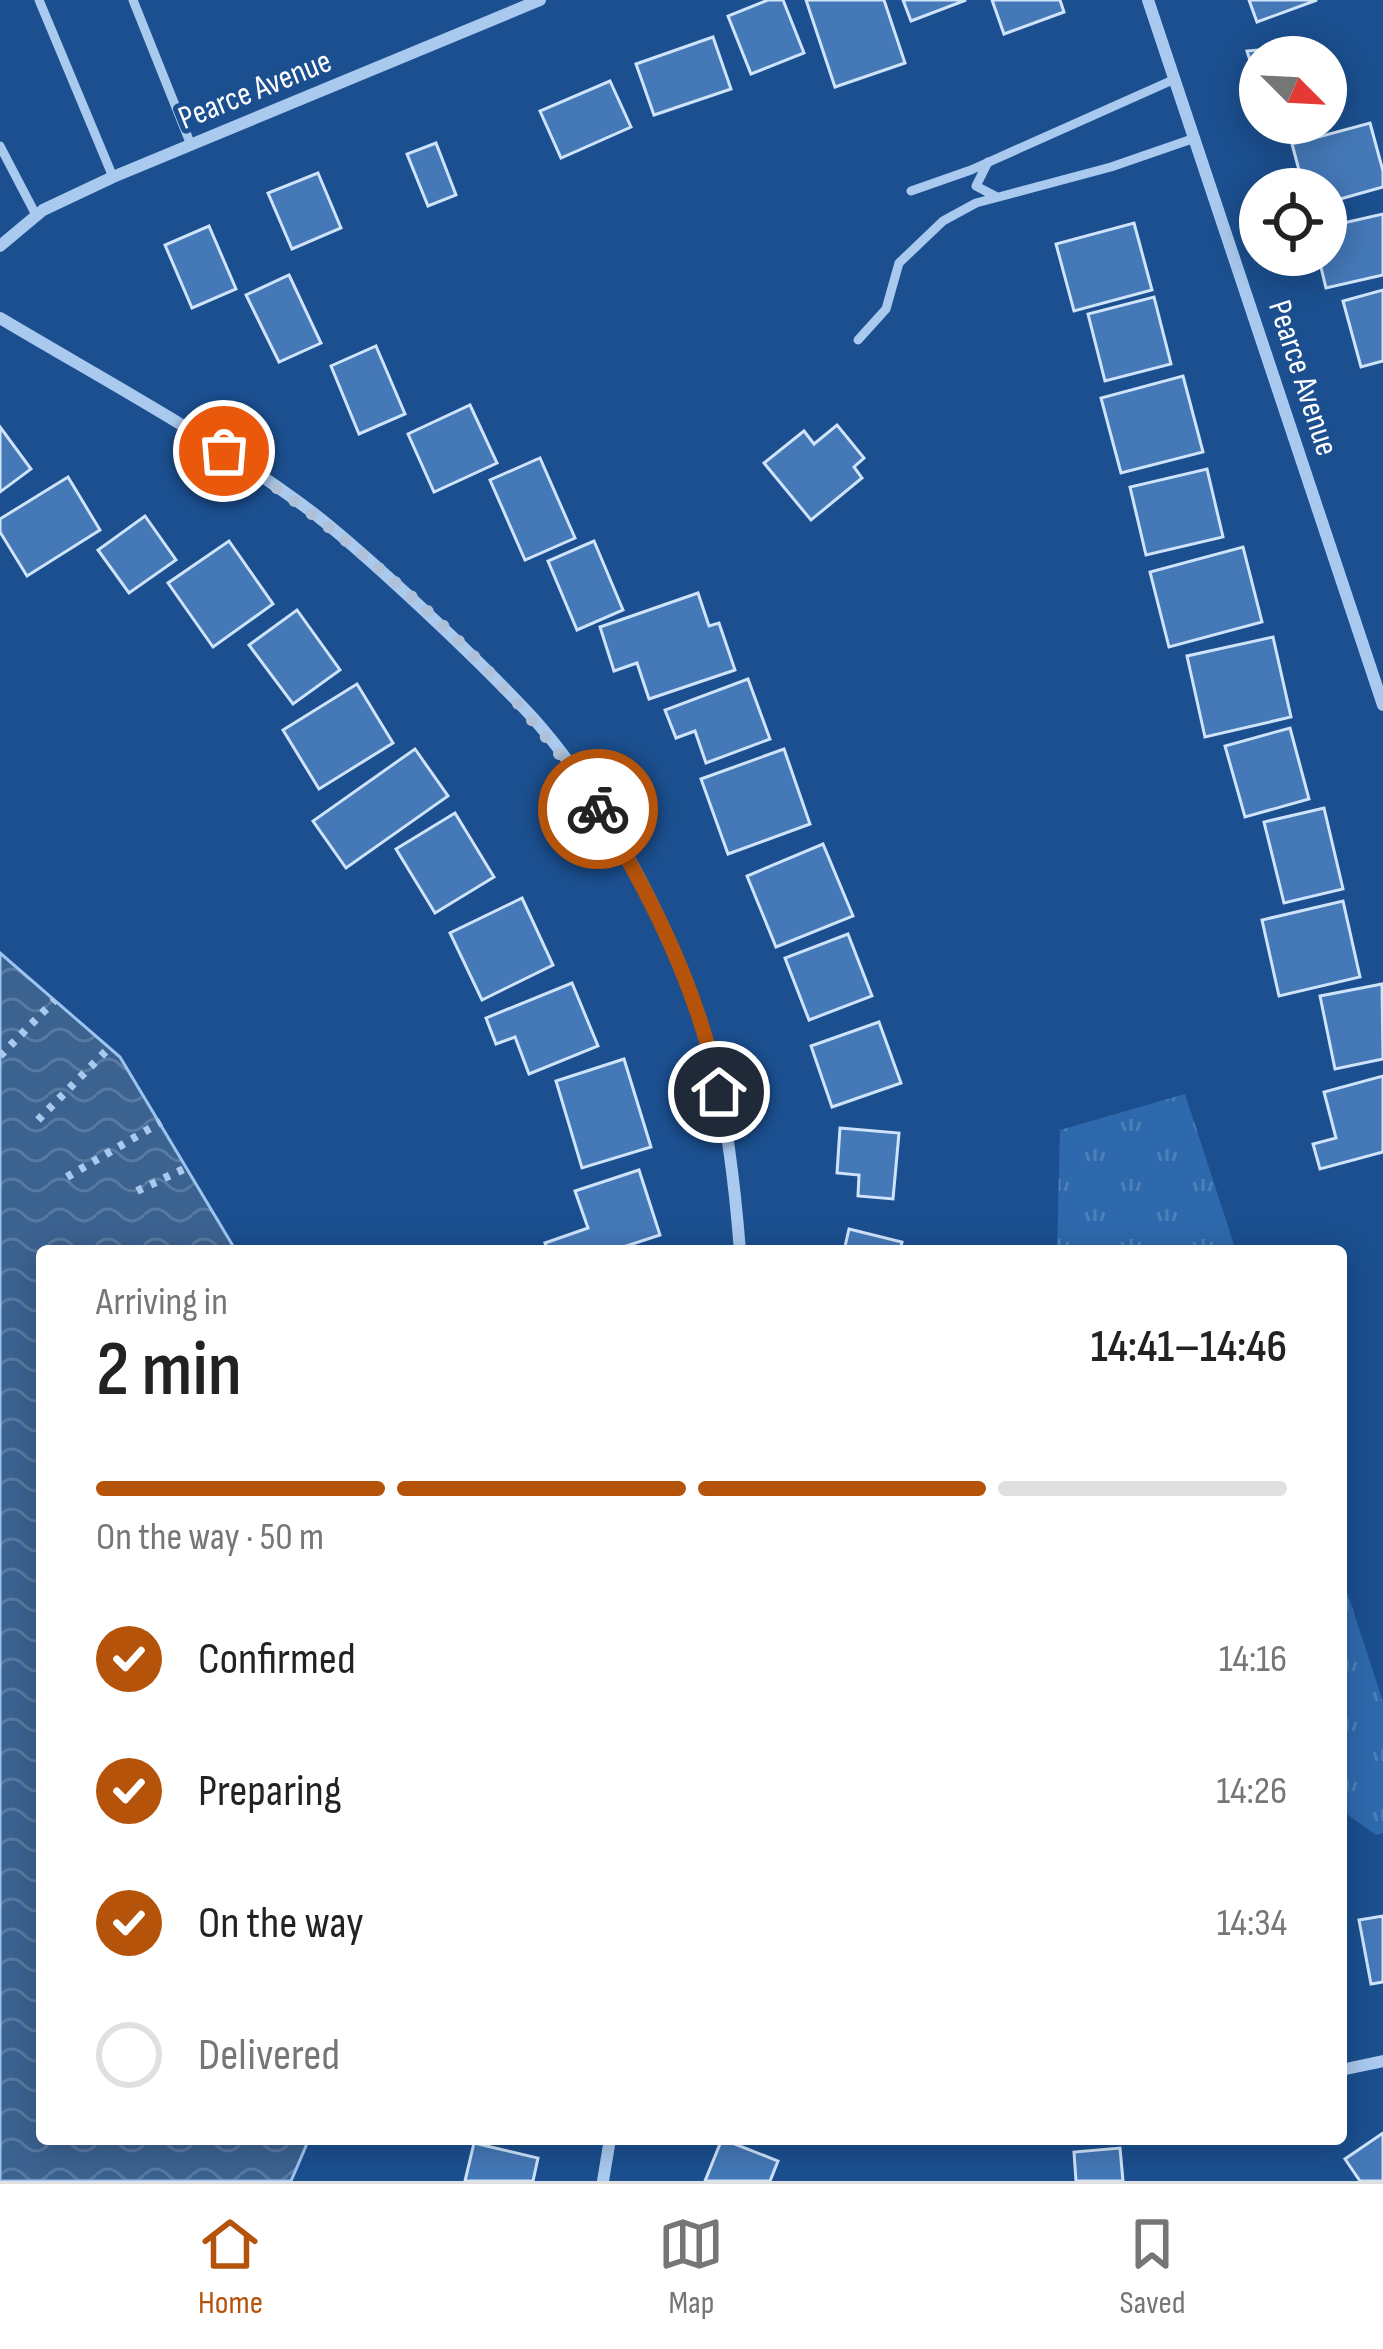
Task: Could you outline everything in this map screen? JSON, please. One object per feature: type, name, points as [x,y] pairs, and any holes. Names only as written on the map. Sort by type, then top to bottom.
[{"type":"street","name":"Pearce Avenue","points":[[0,246],[36,215],[113,177],[540,0]]},
{"type":"street","name":"Pearce Avenue","points":[[1148,0],[1383,704]]},
{"type":"street","points":[[0,318],[224,451],[311,511],[460,643],[537,722],[642,881],[679,966],[712,1059],[732,1157],[739,1245]]},
{"type":"street","points":[[1347,2069],[1383,2061]]},
{"type":"street","points":[[603,2181],[609,2145]]},
{"type":"lane","points":[[38,0],[113,177]]},
{"type":"lane","points":[[133,0],[190,145]]},
{"type":"lane","points":[[911,191],[1175,79]]},
{"type":"lane","points":[[858,340],[886,310],[899,263],[943,221],[996,196],[1055,184],[1195,138]]},
{"type":"lane","points":[[0,146],[36,215]]},
{"type":"lane","points":[[988,162],[976,186],[996,196]]},
{"type":"path","points":[[0,1056],[55,1000]]},
{"type":"path","points":[[38,1120],[109,1048]]},
{"type":"path","points":[[68,1177],[161,1122]]},
{"type":"path","points":[[137,1191],[188,1167]]},
{"type":"green space","points":[[1185,1094],[1234,1245],[1057,1245],[1060,1130]]},
{"type":"green space","points":[[1347,1591],[1383,1702],[1383,1833],[1376,1835],[1347,1814]]},
{"type":"water","points":[[0,953],[120,1057],[232,1245],[36,1245],[36,2145],[306,2145],[291,2181],[0,2181]]},
{"type":"building","points":[[768,0],[783,0],[804,53],[751,74],[728,16]]},
{"type":"building","points":[[806,0],[884,0],[905,63],[835,87]]},
{"type":"building","points":[[903,0],[966,0],[911,21]]},
{"type":"building","points":[[992,0],[1060,0],[1064,12],[1004,34]]},
{"type":"building","points":[[1249,0],[1317,0],[1257,22]]},
{"type":"building","points":[[713,37],[731,89],[654,115],[636,64]]},
{"type":"building","points":[[610,81],[631,127],[561,158],[540,111]]},
{"type":"building","points":[[1370,123],[1383,187],[1347,197],[1347,168],[1298,168],[1292,144],[1347,144],[1347,129]]},
{"type":"building","points":[[436,143],[456,195],[428,206],[407,154]]},
{"type":"building","points":[[318,173],[341,228],[292,249],[268,193]]},
{"type":"building","points":[[1383,214],[1383,275],[1326,288],[1323,276],[1347,276],[1347,222]]},
{"type":"building","points":[[1134,223],[1152,290],[1074,311],[1056,244]]},
{"type":"building","points":[[209,226],[236,289],[192,308],[165,245]]},
{"type":"building","points":[[289,275],[321,343],[279,362],[246,295]]},
{"type":"building","points":[[1383,290],[1383,361],[1361,367],[1343,301]]},
{"type":"building","points":[[1154,297],[1171,364],[1105,381],[1088,314]]},
{"type":"building","points":[[376,346],[405,414],[359,434],[331,366]]},
{"type":"building","points":[[1183,376],[1203,452],[1121,473],[1101,398]]},
{"type":"building","points":[[470,405],[497,463],[434,492],[408,434]]},
{"type":"building","points":[[837,425],[864,458],[854,467],[862,478],[811,520],[764,463],[804,431],[814,444]]},
{"type":"building","points":[[0,427],[31,469],[0,492]]},
{"type":"building","points":[[540,458],[575,538],[525,560],[490,480]]},
{"type":"building","points":[[1207,469],[1223,537],[1146,555],[1130,487]]},
{"type":"building","points":[[68,477],[100,530],[27,576],[0,532],[0,519]]},
{"type":"building","points":[[145,516],[176,560],[129,593],[98,550]]},
{"type":"building","points":[[229,541],[273,604],[213,647],[168,583]]},
{"type":"building","points":[[594,541],[623,610],[577,630],[548,561]]},
{"type":"building","points":[[1243,547],[1262,622],[1169,647],[1150,572]]},
{"type":"building","points":[[698,593],[709,626],[719,623],[735,670],[649,699],[637,663],[614,671],[600,627]]},
{"type":"building","points":[[297,610],[340,670],[293,704],[249,645]]},
{"type":"building","points":[[1273,637],[1291,717],[1205,737],[1187,656]]},
{"type":"building","points":[[748,679],[770,739],[706,763],[695,731],[676,738],[665,710]]},
{"type":"building","points":[[357,684],[393,743],[319,789],[283,730]]},
{"type":"building","points":[[1290,728],[1309,799],[1245,817],[1225,746]]},
{"type":"building","points":[[415,749],[448,796],[346,868],[313,821]]},
{"type":"building","points":[[784,749],[810,824],[728,854],[701,779]]},
{"type":"building","points":[[1324,808],[1343,889],[1284,903],[1264,822]]},
{"type":"building","points":[[455,813],[494,877],[435,913],[396,849]]},
{"type":"building","points":[[823,844],[853,916],[776,947],[747,876]]},
{"type":"building","points":[[522,898],[553,965],[482,1000],[450,933]]},
{"type":"building","points":[[1343,901],[1360,977],[1279,996],[1262,920]]},
{"type":"building","points":[[848,934],[872,996],[809,1020],[785,958]]},
{"type":"building","points":[[572,983],[598,1046],[529,1074],[515,1037],[496,1044],[486,1018]]},
{"type":"building","points":[[1382,984],[1383,1059],[1335,1069],[1320,996]]},
{"type":"building","points":[[879,1022],[901,1083],[832,1107],[811,1046]]},
{"type":"building","points":[[624,1059],[651,1147],[582,1168],[556,1081]]},
{"type":"building","points":[[1383,1076],[1383,1152],[1320,1169],[1313,1144],[1336,1138],[1324,1092]]},
{"type":"building","points":[[840,1128],[899,1133],[893,1199],[858,1196],[859,1175],[837,1173]]},
{"type":"building","points":[[639,1170],[660,1235],[629,1245],[546,1245],[588,1228],[575,1191]]},
{"type":"building","points":[[849,1229],[902,1242],[901,1245],[845,1245]]},
{"type":"building","points":[[1383,1916],[1383,1982],[1371,1984],[1359,1920]]},
{"type":"building","points":[[1383,2133],[1383,2181],[1360,2181],[1345,2159]]},
{"type":"building","points":[[474,2145],[538,2158],[533,2181],[465,2181]]},
{"type":"building","points":[[720,2145],[737,2145],[778,2161],[770,2181],[705,2181]]},
{"type":"building","points":[[1120,2148],[1123,2181],[1076,2181],[1074,2152]]},
{"type":"way so far","points":[[224,451],[311,511],[460,643],[537,722],[598,809]]},
{"type":"route","points":[[598,809],[642,881],[679,966],[719,1092]]}]
